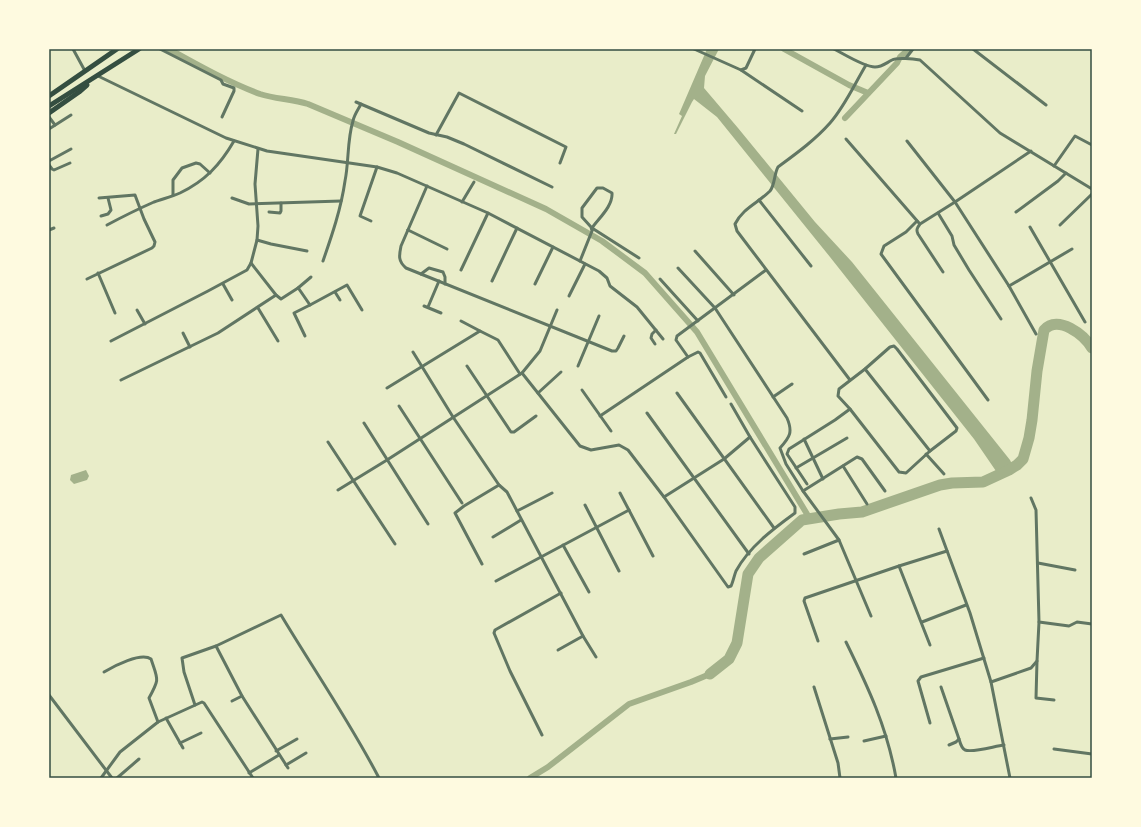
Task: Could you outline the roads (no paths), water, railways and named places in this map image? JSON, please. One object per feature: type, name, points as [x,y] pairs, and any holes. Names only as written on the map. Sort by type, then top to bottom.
[{"type":"main road","points":[[49,96],[117,49]]},
{"type":"main road","points":[[49,106],[139,49]]},
{"type":"main road","points":[[49,113],[79,92],[96,77]]},
{"type":"street","points":[[73,49],[85,71]]},
{"type":"street","points":[[160,49],[221,80],[223,84],[234,88],[222,117]]},
{"type":"street","points":[[741,70],[746,68],[755,49]]},
{"type":"street","points":[[834,49],[873,67],[880,67],[895,58],[913,58],[920,60],[997,130],[1092,189]]},
{"type":"street","points":[[906,58],[913,49]]},
{"type":"street","points":[[973,49],[1046,106]]},
{"type":"street","points":[[696,50],[741,70],[802,111]]},
{"type":"street","points":[[850,380],[737,232],[735,224],[739,216],[771,190],[778,167],[804,148],[832,121],[854,88],[866,65]]},
{"type":"street","points":[[96,77],[234,141],[268,151],[376,167],[397,173],[488,213],[599,271],[607,278],[610,286],[637,307],[663,339]]},
{"type":"street","points":[[436,135],[459,93],[566,147],[560,163]]},
{"type":"street","points":[[356,102],[411,126],[464,144],[552,187]]},
{"type":"street","points":[[323,261],[334,230],[346,180],[353,119],[361,104]]},
{"type":"street","points":[[49,129],[71,115]]},
{"type":"street","points":[[49,117],[55,125]]},
{"type":"street","points":[[1054,166],[1075,136],[1092,144]]},
{"type":"street","points":[[846,139],[919,223]]},
{"type":"street","points":[[107,225],[195,185],[210,173],[223,159],[234,141]]},
{"type":"street","points":[[907,141],[956,202],[1009,286],[1036,334]]},
{"type":"street","points":[[49,161],[71,149]]},
{"type":"street","points":[[111,341],[223,284],[247,270],[251,263],[257,240],[258,226],[255,184],[258,149]]},
{"type":"street","points":[[988,400],[881,254],[884,246],[919,223],[956,202],[1030,151]]},
{"type":"street","points":[[49,165],[54,170],[70,163]]},
{"type":"street","points":[[173,195],[173,180],[182,168],[196,163],[200,164],[210,173]]},
{"type":"street","points":[[371,221],[360,216],[376,167]]},
{"type":"street","points":[[1016,212],[1058,181],[1066,173]]},
{"type":"street","points":[[462,202],[474,182]]},
{"type":"street","points":[[427,186],[401,246],[399,256],[401,263],[406,268],[612,351],[616,351],[624,336]]},
{"type":"street","points":[[580,261],[592,228],[612,198],[612,193],[603,188],[597,188],[582,208],[582,216],[592,228],[638,258]]},
{"type":"street","points":[[1060,225],[1092,194]]},
{"type":"street","points":[[87,278],[152,248],[155,242],[135,195],[99,198]]},
{"type":"street","points":[[101,216],[108,214],[111,210],[108,198]]},
{"type":"street","points":[[232,198],[249,204],[341,201]]},
{"type":"street","points":[[759,200],[811,266]]},
{"type":"street","points":[[269,212],[280,213],[281,204]]},
{"type":"street","points":[[461,270],[488,213]]},
{"type":"street","points":[[938,213],[952,236],[954,245],[1001,319]]},
{"type":"street","points":[[919,223],[917,232],[943,272]]},
{"type":"street","points":[[1030,227],[1085,322]]},
{"type":"street","points":[[49,230],[54,228]]},
{"type":"street","points":[[492,281],[517,228]]},
{"type":"street","points":[[408,230],[447,249]]},
{"type":"street","points":[[257,240],[307,251]]},
{"type":"street","points":[[535,284],[553,247]]},
{"type":"street","points":[[1009,286],[1072,249]]},
{"type":"street","points":[[695,251],[734,295]]},
{"type":"street","points":[[251,263],[260,272],[276,295],[281,299],[311,277]]},
{"type":"street","points":[[569,296],[585,264]]},
{"type":"street","points":[[421,274],[429,268],[443,272],[445,284]]},
{"type":"street","points":[[678,268],[715,308],[787,418],[791,426],[788,438],[780,449],[786,464],[803,491],[839,540],[871,616]]},
{"type":"street","points":[[688,357],[676,338],[766,270]]},
{"type":"street","points":[[98,273],[115,313]]},
{"type":"street","points":[[660,279],[698,321]]},
{"type":"street","points":[[439,281],[426,306],[441,313]]},
{"type":"street","points":[[223,284],[232,300]]},
{"type":"street","points":[[305,336],[294,313],[347,286],[362,310]]},
{"type":"street","points":[[298,288],[310,305]]},
{"type":"street","points":[[335,292],[340,300]]},
{"type":"street","points":[[121,380],[218,333],[276,295]]},
{"type":"street","points":[[258,308],[278,341]]},
{"type":"street","points":[[137,310],[144,324]]},
{"type":"street","points":[[338,490],[521,374],[540,351],[557,310]]},
{"type":"street","points":[[578,366],[599,316]]},
{"type":"street","points":[[461,322],[498,340],[521,374],[580,446],[590,450],[619,445],[628,450],[664,497],[728,588],[731,586],[736,572],[749,554],[774,528],[795,514],[795,507],[750,438],[731,404]]},
{"type":"street","points":[[655,344],[651,338],[652,334],[656,330]]},
{"type":"street","points":[[183,332],[190,347]]},
{"type":"street","points":[[387,388],[480,332]]},
{"type":"street","points":[[894,346],[957,428],[956,431],[926,454],[906,473],[899,472],[850,409],[838,396],[838,389],[850,380],[866,370],[890,347],[894,346]]},
{"type":"street","points":[[413,352],[453,417],[499,485],[507,492],[583,636],[596,657]]},
{"type":"street","points":[[600,416],[688,357],[700,353],[726,397]]},
{"type":"street","points":[[467,366],[511,432],[514,432],[536,416]]},
{"type":"street","points":[[866,370],[930,451]]},
{"type":"street","points":[[538,393],[561,372]]},
{"type":"street","points":[[773,397],[792,384]]},
{"type":"street","points":[[582,390],[611,431]]},
{"type":"street","points":[[676,393],[774,528]]},
{"type":"street","points":[[399,406],[462,503]]},
{"type":"street","points":[[807,484],[788,454],[788,450],[850,409]]},
{"type":"street","points":[[647,413],[749,554]]},
{"type":"street","points":[[364,423],[428,524]]},
{"type":"street","points":[[664,497],[724,459],[750,438]]},
{"type":"street","points":[[796,468],[847,438]]},
{"type":"street","points":[[804,439],[823,478]]},
{"type":"street","points":[[328,442],[395,544]]},
{"type":"street","points":[[926,454],[944,474]]},
{"type":"street","points":[[803,491],[857,458],[862,459],[885,490]]},
{"type":"street","points":[[843,466],[867,504]]},
{"type":"street","points":[[482,564],[454,513],[499,485]]},
{"type":"street","points":[[517,511],[552,493]]},
{"type":"street","points":[[620,493],[653,556]]},
{"type":"street","points":[[1032,498],[1036,510],[1038,563],[1039,622],[1036,698],[1054,700]]},
{"type":"street","points":[[585,504],[619,571]]},
{"type":"street","points":[[496,581],[629,510]]},
{"type":"street","points":[[493,537],[521,520]]},
{"type":"street","points":[[940,530],[991,682],[1010,778]]},
{"type":"street","points":[[804,554],[839,540]]},
{"type":"street","points":[[563,545],[589,592]]},
{"type":"street","points":[[818,641],[804,599],[856,580],[947,551]]},
{"type":"street","points":[[1038,563],[1075,570]]},
{"type":"street","points":[[898,566],[922,622],[930,645]]},
{"type":"street","points":[[542,735],[510,671],[494,633],[496,630],[561,593]]},
{"type":"street","points":[[922,622],[966,605]]},
{"type":"street","points":[[196,705],[184,672],[182,658],[216,646],[281,615],[332,696],[379,778]]},
{"type":"street","points":[[1039,622],[1070,626],[1077,622],[1092,624]]},
{"type":"street","points":[[558,650],[583,636]]},
{"type":"street","points":[[846,642],[872,697],[886,736],[896,778]]},
{"type":"street","points":[[216,646],[242,696],[276,752],[287,767],[306,753]]},
{"type":"street","points":[[104,672],[125,661],[147,656],[151,659],[158,678],[149,698],[158,722]]},
{"type":"street","points":[[930,723],[918,681],[921,677],[984,658]]},
{"type":"street","points":[[991,682],[1031,668],[1037,661]]},
{"type":"street","points":[[814,687],[838,763],[840,778]]},
{"type":"street","points":[[941,687],[958,738],[965,750],[978,750],[1004,745]]},
{"type":"street","points":[[49,695],[112,778]]},
{"type":"street","points":[[232,702],[242,696]]},
{"type":"street","points":[[100,778],[120,752],[158,722],[202,702],[253,778]]},
{"type":"street","points":[[166,718],[183,748]]},
{"type":"street","points":[[180,743],[201,733]]},
{"type":"street","points":[[864,740],[886,736]]},
{"type":"street","points":[[830,739],[848,737]]},
{"type":"street","points":[[949,745],[956,742],[958,738]]},
{"type":"street","points":[[276,752],[297,739]]},
{"type":"street","points":[[1054,749],[1092,754]]},
{"type":"street","points":[[249,773],[279,755]]},
{"type":"street","points":[[117,778],[139,759]]},
{"type":"waterway","points":[[169,49],[213,73],[260,94],[308,104],[398,142],[546,209],[602,241],[645,273],[697,332],[810,519]]},
{"type":"waterway","points":[[784,49],[849,85],[868,93]]},
{"type":"waterway","points":[[845,118],[909,49]]},
{"type":"waterway","points":[[710,674],[729,659],[737,643],[748,574],[759,558],[802,520],[862,512],[940,485],[983,482],[1009,470],[1023,459],[1029,438],[1037,371],[1044,330],[1056,324],[1063,325],[1077,332],[1092,348]]},
{"type":"waterway","points":[[530,778],[548,767],[629,704],[710,674]]}]
